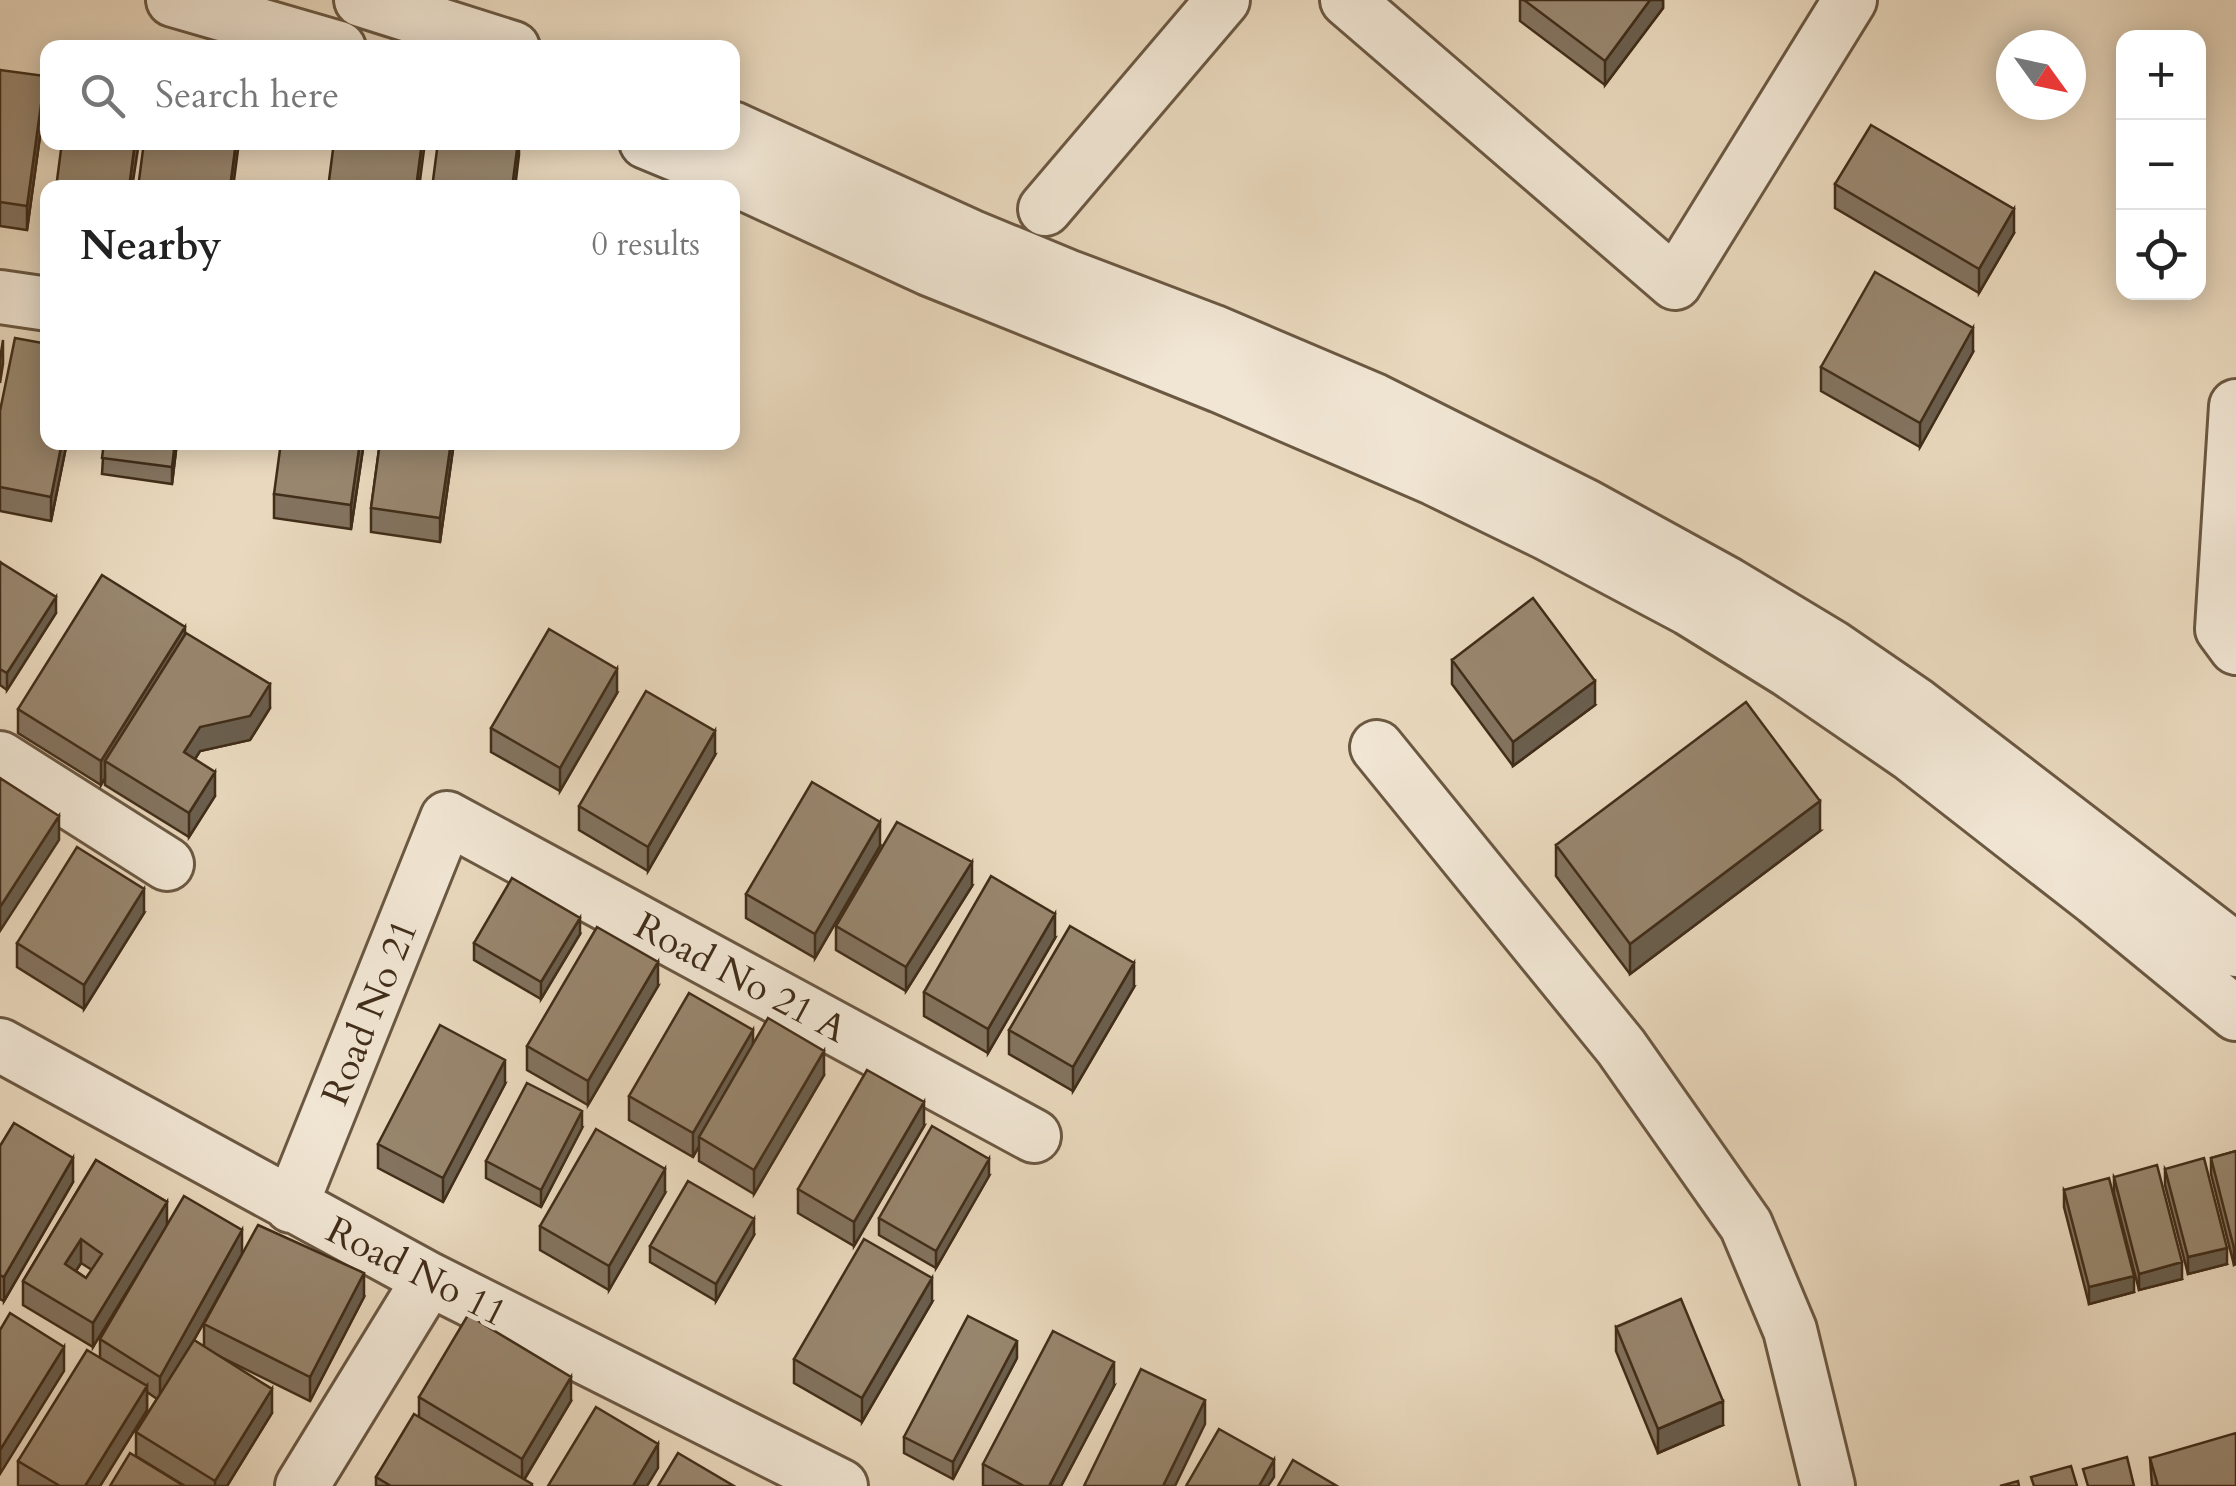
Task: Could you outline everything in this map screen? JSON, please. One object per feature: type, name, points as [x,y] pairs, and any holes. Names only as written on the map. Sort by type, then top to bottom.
[{"type":"street","points":[[173,0],[311,40]]},
{"type":"street","points":[[361,0],[487,40]]},
{"type":"street","points":[[1044,209],[1223,0]]},
{"type":"street","points":[[1347,0],[1676,283],[1850,0]]},
{"type":"street","points":[[740,132],[970,236],[1374,400],[1586,506],[1831,646],[1917,705],[2236,950]]},
{"type":"street","points":[[665,150],[735,180]]},
{"type":"street","points":[[740,182],[929,268],[1436,479],[1689,610],[1789,671],[1910,754],[2236,1014]]},
{"type":"street","points":[[0,297],[40,303]]},
{"type":"street","points":[[2236,406],[2222,630],[2236,648]]},
{"type":"street","points":[[1377,748],[1621,1047],[1746,1225],[1790,1330],[1828,1486]]},
{"type":"street","points":[[0,758],[167,864]]},
{"type":"street","name":"Road No 21 A","points":[[448,818],[1034,1136]]},
{"type":"street","name":"Road No 21","points":[[291,1206],[448,818]]},
{"type":"street","name":"Road No 11","points":[[0,1046],[429,1279],[841,1486]]},
{"type":"street","points":[[302,1486],[429,1279]]},
{"type":"building","points":[[1524,0],[1650,0],[1605,61]]},
{"type":"building","points":[[0,70],[40,75],[40,112],[27,206],[0,202]]},
{"type":"building","points":[[1871,125],[2014,209],[1979,269],[1835,184]]},
{"type":"building","points":[[61,150],[134,150],[130,180],[57,180]]},
{"type":"building","points":[[143,150],[235,150],[231,180],[139,180]]},
{"type":"building","points":[[333,150],[421,150],[417,180],[329,180]]},
{"type":"building","points":[[437,150],[517,150],[513,180],[433,180]]},
{"type":"building","points":[[1875,272],[1973,328],[1920,423],[1821,367]]},
{"type":"building","points":[[15,338],[40,343],[40,450],[60,450],[51,497],[0,487],[0,411]]},
{"type":"building","points":[[103,450],[174,450],[172,467],[102,458]]},
{"type":"building","points":[[280,450],[359,450],[351,505],[274,494]]},
{"type":"building","points":[[379,450],[450,450],[440,518],[371,508]]},
{"type":"building","points":[[0,562],[56,597],[7,673],[0,669]]},
{"type":"building","points":[[102,575],[185,627],[101,761],[18,709]]},
{"type":"building","points":[[1533,598],[1595,681],[1513,742],[1452,660]]},
{"type":"building","points":[[549,629],[617,669],[560,768],[491,728]]},
{"type":"building","points":[[186,633],[270,684],[250,716],[200,727],[184,752],[215,772],[189,813],[105,761]]},
{"type":"building","points":[[646,691],[715,731],[648,847],[579,806]]},
{"type":"building","points":[[1746,702],[1820,801],[1630,944],[1556,845]]},
{"type":"building","points":[[0,778],[59,816],[0,907]]},
{"type":"building","points":[[812,782],[880,822],[815,934],[746,894]]},
{"type":"building","points":[[897,822],[972,862],[906,967],[836,926]]},
{"type":"building","points":[[77,847],[144,889],[84,985],[17,943]]},
{"type":"building","points":[[991,876],[1055,914],[988,1029],[924,992]]},
{"type":"building","points":[[512,878],[580,918],[541,982],[474,943]]},
{"type":"building","points":[[1070,926],[1134,963],[1073,1067],[1009,1030]]},
{"type":"building","points":[[597,927],[658,962],[588,1081],[527,1046]]},
{"type":"building","points":[[689,993],[753,1030],[693,1133],[629,1096]]},
{"type":"building","points":[[768,1018],[824,1051],[754,1170],[699,1137]]},
{"type":"building","points":[[440,1025],[505,1060],[443,1178],[378,1144]]},
{"type":"building","points":[[867,1070],[924,1102],[854,1222],[798,1189]]},
{"type":"building","points":[[527,1083],[582,1111],[541,1190],[486,1161]]},
{"type":"building","points":[[14,1123],[73,1158],[4,1277],[0,1275],[0,1146]]},
{"type":"building","points":[[932,1126],[989,1159],[936,1251],[879,1218]]},
{"type":"building","points":[[596,1129],[665,1169],[609,1266],[540,1226]]},
{"type":"building","points":[[2236,1151],[2236,1248],[2234,1248],[2211,1158]]},
{"type":"building","points":[[2204,1158],[2227,1248],[2188,1257],[2165,1169]]},
{"type":"building","points":[[96,1160],[167,1202],[93,1323],[23,1281]],"holes":[[[81,1239],[102,1254],[86,1278],[65,1264]]]},
{"type":"building","points":[[2157,1165],[2182,1262],[2139,1274],[2114,1177]]},
{"type":"building","points":[[2109,1178],[2134,1276],[2089,1287],[2064,1190]]},
{"type":"building","points":[[688,1181],[754,1219],[716,1284],[650,1246]]},
{"type":"building","points":[[184,1196],[242,1230],[160,1377],[100,1339]]},
{"type":"building","points":[[258,1225],[364,1273],[310,1377],[204,1324]]},
{"type":"building","points":[[864,1239],[932,1278],[862,1398],[794,1359]]},
{"type":"building","points":[[1681,1299],[1723,1401],[1658,1429],[1616,1327]]},
{"type":"building","points":[[10,1313],[64,1347],[0,1450],[0,1330]]},
{"type":"building","points":[[468,1315],[571,1377],[522,1459],[419,1397]]},
{"type":"building","points":[[968,1316],[1017,1341],[953,1462],[904,1437]]},
{"type":"building","points":[[1053,1331],[1114,1362],[1049,1486],[1024,1486],[983,1464]]},
{"type":"building","points":[[194,1340],[272,1389],[215,1481],[136,1432]]},
{"type":"building","points":[[87,1350],[147,1386],[85,1486],[60,1486],[18,1461]]},
{"type":"building","points":[[1141,1369],[1205,1400],[1163,1486],[1084,1486]]},
{"type":"building","points":[[596,1407],[658,1444],[633,1486],[548,1486]]},
{"type":"building","points":[[414,1414],[531,1486],[391,1486],[376,1477]]},
{"type":"building","points":[[1219,1429],[1274,1460],[1259,1486],[1186,1486]]},
{"type":"building","points":[[2236,1433],[2236,1486],[2158,1486],[2150,1458]]},
{"type":"building","points":[[130,1453],[184,1486],[110,1486]]},
{"type":"building","points":[[678,1453],[734,1486],[658,1486]]},
{"type":"building","points":[[2127,1457],[2134,1486],[2088,1486],[2083,1469]]},
{"type":"building","points":[[1293,1460],[1337,1486],[1278,1486]]},
{"type":"building","points":[[2071,1466],[2077,1486],[2034,1486],[2031,1477]]}]
